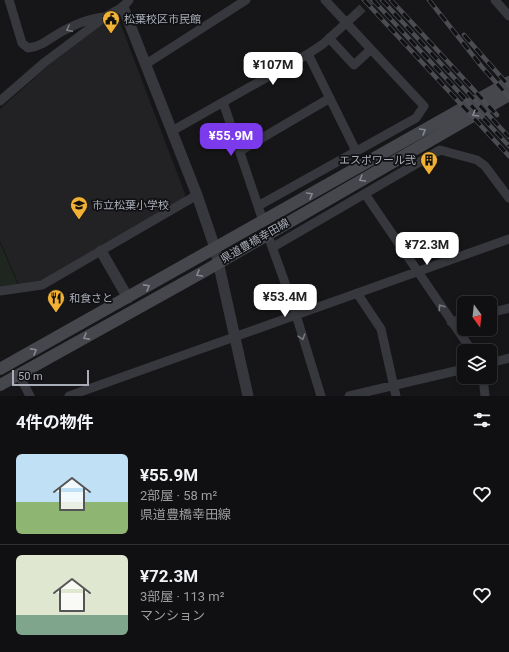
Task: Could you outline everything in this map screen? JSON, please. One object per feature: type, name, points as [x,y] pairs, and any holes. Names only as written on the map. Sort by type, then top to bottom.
[{"type":"main road","name":"県道豊橋幸田線","points":[[0,369],[509,82]]},
{"type":"main road","name":"県道豊橋幸田線","points":[[0,385],[509,95]]},
{"type":"street","points":[[9,0],[22,42],[28,48],[41,44],[94,17],[105,17]]},
{"type":"street","points":[[146,64],[246,0]]},
{"type":"street","points":[[258,206],[416,118],[424,106],[370,50],[325,0]]},
{"type":"street","points":[[495,0],[509,16]]},
{"type":"street","points":[[0,101],[45,62],[126,3],[146,64],[216,248],[234,337],[248,396]]},
{"type":"street","points":[[172,131],[308,54],[356,14]]},
{"type":"street","points":[[329,38],[354,65],[370,50]]},
{"type":"street","points":[[308,54],[356,151]]},
{"type":"street","points":[[240,151],[330,98]]},
{"type":"street","points":[[223,102],[263,222]]},
{"type":"street","points":[[273,247],[440,150],[477,160],[485,166],[509,198]]},
{"type":"street","points":[[365,194],[467,344]]},
{"type":"street","points":[[0,291],[42,285],[197,195]]},
{"type":"street","points":[[267,234],[273,247],[321,396]]},
{"type":"street","points":[[69,396],[295,314],[509,239]]},
{"type":"street","points":[[101,251],[128,298]]},
{"type":"street","points":[[356,293],[381,329],[396,396]]},
{"type":"street","points":[[497,311],[509,308]]},
{"type":"street","points":[[451,322],[457,321]]},
{"type":"street","points":[[497,361],[509,358]]},
{"type":"street","points":[[348,396],[457,371]]},
{"type":"street","points":[[19,375],[30,396]]},
{"type":"street","points":[[484,384],[485,396]]},
{"type":"shaded area","points":[[111,17],[119,20],[185,194],[184,199],[39,282],[19,285],[0,241],[0,109],[51,63]]},
{"type":"shaded area","points":[[0,243],[18,285],[0,287]]},
{"type":"tunnel","points":[[356,14],[371,0]]},
{"type":"railway","points":[[364,0],[509,156]]},
{"type":"railway","points":[[373,0],[509,146]]},
{"type":"railway","points":[[382,0],[509,137]]},
{"type":"railway","points":[[391,0],[497,115]]},
{"type":"railway","points":[[429,0],[482,67],[509,97]]},
{"type":"railway","points":[[464,35],[509,86]]},
{"type":"place","name":"松葉校区市民館","points":[[111,34]]},
{"type":"place","name":"エスポワール弐","points":[[429,175]]},
{"type":"place","name":"市立松葉小学校","points":[[79,220]]},
{"type":"place","name":"和食さと","points":[[56,313]]}]
